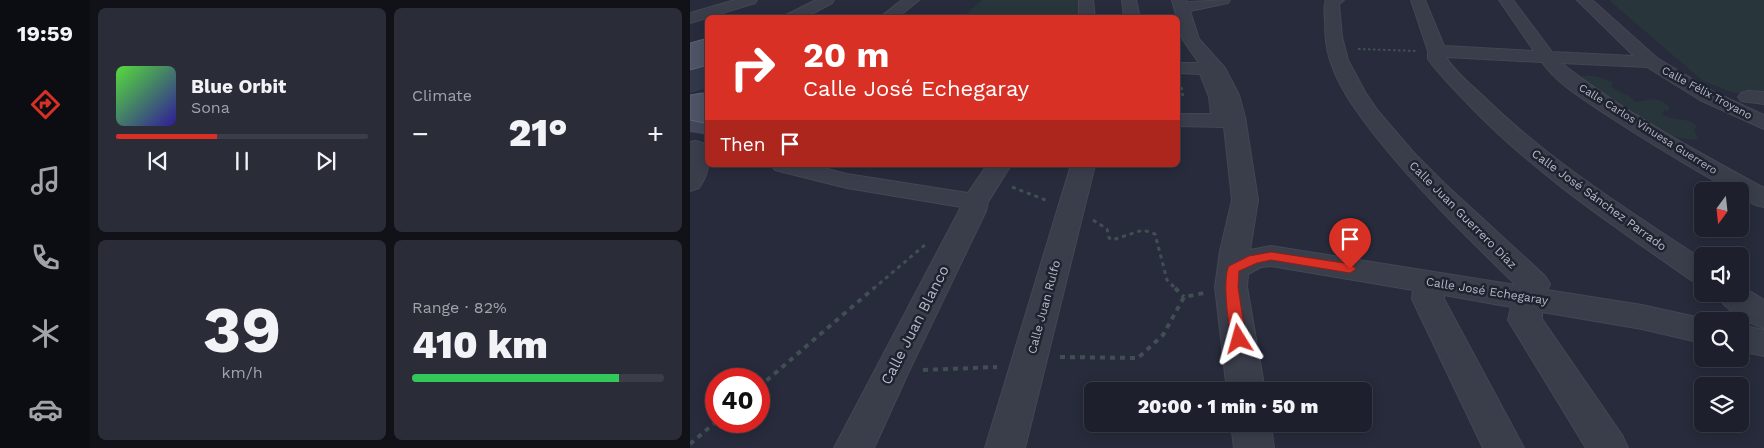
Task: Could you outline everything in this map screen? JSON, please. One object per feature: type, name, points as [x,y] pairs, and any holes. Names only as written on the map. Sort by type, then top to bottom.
[{"type":"street","points":[[690,18],[750,0]]},
{"type":"street","points":[[797,15],[828,0]]},
{"type":"street","points":[[890,15],[912,0]]},
{"type":"street","points":[[1086,0],[1087,15]]},
{"type":"street","points":[[1129,0],[1132,15]]},
{"type":"street","points":[[1223,0],[1203,5],[1180,3],[1191,40],[1208,62],[1216,68],[1229,95],[1234,117],[1246,200],[1235,251],[1232,278],[1245,382]]},
{"type":"street","name":"Calle Juan Guerrero Díaz","points":[[1337,0],[1332,4],[1335,49],[1341,67],[1349,82],[1376,124],[1438,193],[1534,284],[1528,298]]},
{"type":"street","name":"Calle José Sánchez Parrado","points":[[1418,0],[1437,51],[1437,59],[1470,96],[1531,152],[1694,267]]},
{"type":"street","name":"Calle Carlos Vinuesa Guerrero","points":[[1506,0],[1558,70],[1590,95],[1664,142],[1764,199]]},
{"type":"street","name":"Calle Félix Troyano","points":[[1584,0],[1651,62],[1707,96],[1764,123]]},
{"type":"street","points":[[1437,51],[1651,62]]},
{"type":"street","points":[[1180,67],[1208,62]]},
{"type":"street","points":[[1180,67],[1200,68],[1208,71],[1219,97],[1224,121],[1180,120]]},
{"type":"street","points":[[690,183],[700,150]]},
{"type":"street","points":[[791,167],[847,181],[982,193]]},
{"type":"street","name":"Calle Juan Rulfo","points":[[1005,448],[1082,167]]},
{"type":"street","name":"Calle Juan Blanco","points":[[854,448],[982,193]]},
{"type":"street","name":"Calle José Echegaray","points":[[1240,231],[1246,238],[1271,256]]},
{"type":"street","name":"Calle José Echegaray","points":[[1232,278],[1254,259],[1271,256],[1642,317],[1694,328]]},
{"type":"street","points":[[1429,282],[1428,299],[1504,448]]},
{"type":"street","points":[[1528,298],[1525,320],[1608,448]]},
{"type":"street","points":[[1744,302],[1764,316]]},
{"type":"street","points":[[1749,340],[1764,343]]},
{"type":"street","points":[[1252,432],[1254,448]]},
{"type":"path","points":[[1335,49],[1437,51]]},
{"type":"path","points":[[770,378],[868,296],[982,193],[1070,210],[1102,224],[1107,229],[1109,238],[1112,240],[1119,240],[1140,229],[1152,231],[1156,236],[1167,280],[1184,297]]},
{"type":"path","points":[[1138,358],[1164,335],[1184,297],[1232,278]]},
{"type":"path","points":[[690,444],[705,431]]},
{"type":"shaded area","points":[[982,0],[1081,0],[1083,15],[964,15]]},
{"type":"shaded area","points":[[1609,0],[1764,0],[1764,94],[1734,93],[1703,81]]},
{"type":"shaded area","points":[[1576,77],[1597,77],[1609,81],[1613,83],[1611,87],[1629,96],[1635,102],[1652,99],[1666,103],[1670,108],[1667,111],[1664,110],[1662,114],[1693,123],[1697,127],[1694,130],[1698,138],[1685,139],[1676,137],[1638,121],[1633,118],[1633,112],[1618,102],[1611,101]]},
{"type":"building","points":[[705,39],[705,66],[690,70],[690,43]]},
{"type":"building","points":[[705,94],[705,123],[690,120],[690,95]]},
{"type":"route","points":[[1239,339],[1231,287],[1233,269],[1254,259],[1271,256],[1350,269]]}]
